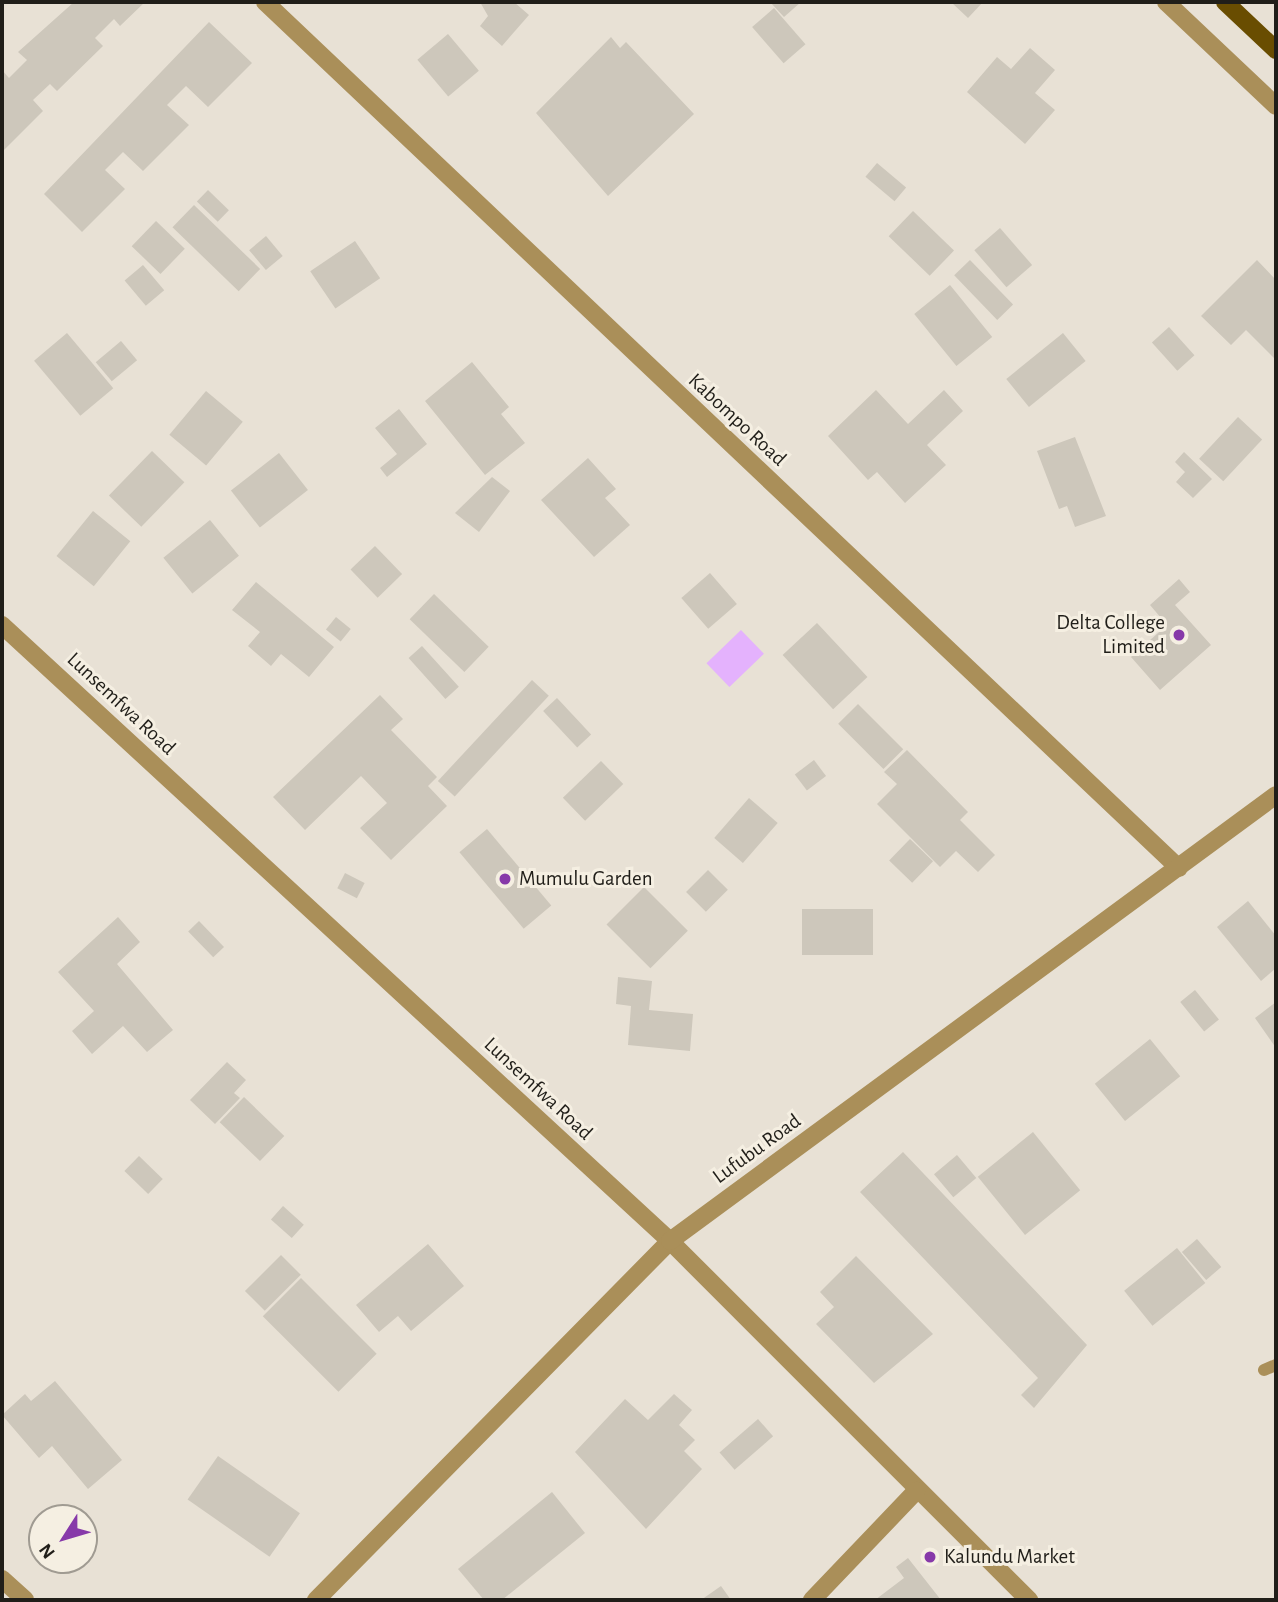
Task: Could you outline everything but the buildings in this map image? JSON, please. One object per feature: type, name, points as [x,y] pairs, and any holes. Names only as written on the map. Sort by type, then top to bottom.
[{"type":"main road","points":[[1225,2],[1276,50]]},
{"type":"street","name":"Kabompo Road","points":[[265,2],[1179,868]]},
{"type":"street","points":[[1166,2],[1276,106]]},
{"type":"street","name":"Lunsemfwa Road","points":[[2,625],[670,1241],[916,1491],[1029,1600]]},
{"type":"street","name":"Lufubu Road","points":[[316,1600],[670,1241],[1276,795]]},
{"type":"street","points":[[813,1600],[916,1491]]},
{"type":"street","points":[[2,1579],[25,1600]]},
{"type":"shaded area","points":[[741,630],[764,654],[729,687],[706,663]]},
{"type":"place","name":"Delta College Limited","points":[[1179,635]]},
{"type":"place","name":"Mumulu Garden","points":[[505,879]]},
{"type":"place","name":"Kalundu Market","points":[[930,1557]]}]
